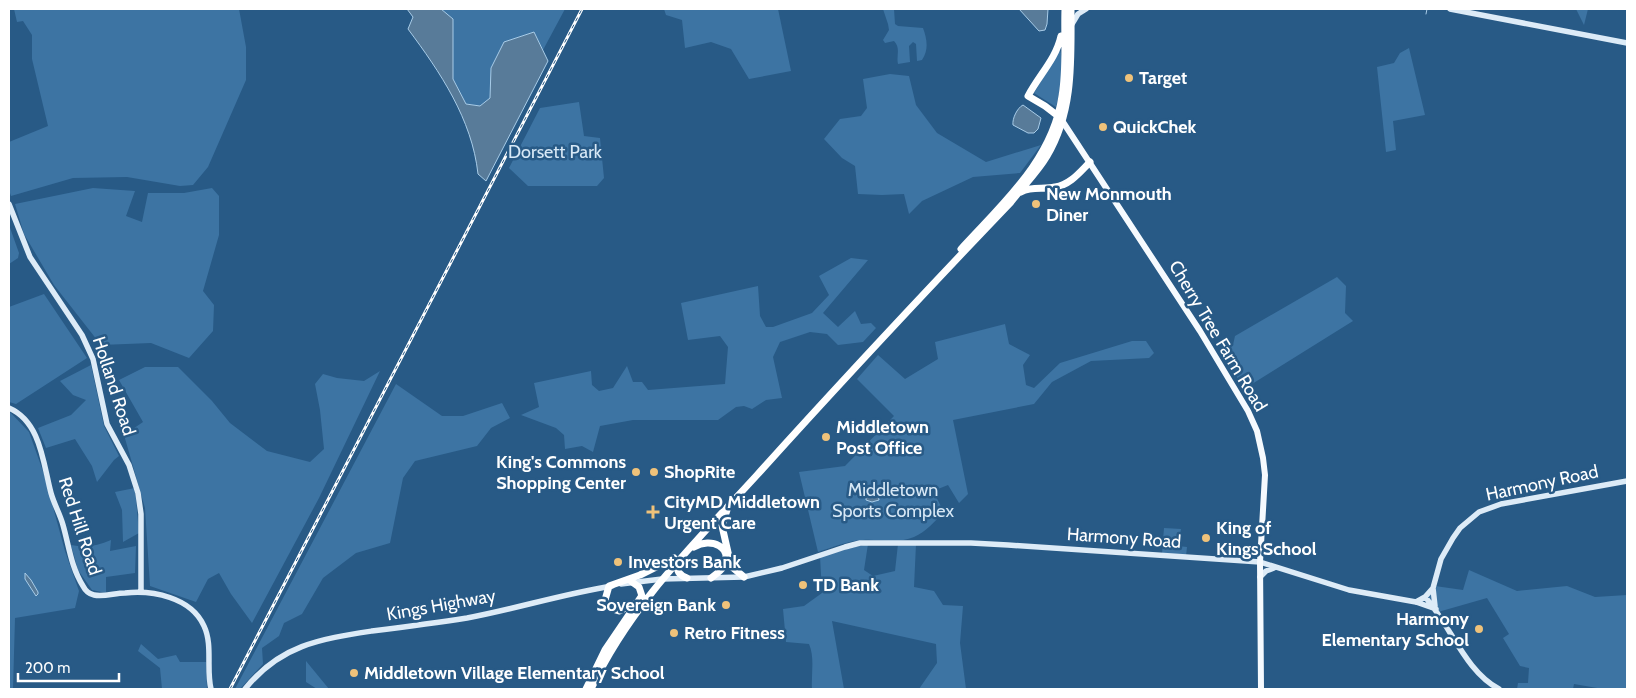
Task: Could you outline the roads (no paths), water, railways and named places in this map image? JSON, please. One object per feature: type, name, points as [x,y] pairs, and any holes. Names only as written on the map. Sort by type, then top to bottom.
[{"type":"highway","points":[[1061,119],[1045,106],[1028,96],[1038,77],[1056,54],[1068,23],[1065,9]]},
{"type":"highway","points":[[689,550],[1018,193],[1047,157],[1061,119],[1068,23],[1071,9]]},
{"type":"highway","points":[[586,689],[605,650],[642,596],[1011,195],[1036,163],[1061,119]]},
{"type":"highway","points":[[1018,193],[1030,188],[1062,186],[1090,162]]},
{"type":"highway","points":[[730,504],[723,519],[722,530],[731,564],[744,577]]},
{"type":"highway","points":[[637,603],[623,610],[612,610],[605,600],[609,586],[676,560],[700,544],[709,542],[717,544],[725,556],[723,566],[711,578]]},
{"type":"highway","points":[[676,560],[678,573],[688,578]]},
{"type":"highway","points":[[591,689],[621,634],[659,579]]},
{"type":"highway","points":[[632,582],[639,587],[642,596]]},
{"type":"main road","name":"Cherry Tree Farm Road","points":[[1061,119],[1205,338],[1254,422],[1262,450],[1265,475],[1260,562],[1261,689]]},
{"type":"street","points":[[1068,23],[1086,9]]},
{"type":"street","points":[[1450,9],[1627,43]]},
{"type":"street","name":"Holland Road","points":[[9,204],[30,257],[82,335],[94,359],[107,424],[129,465],[138,493],[141,514],[141,592]]},
{"type":"street","name":"Red Hill Road","points":[[9,408],[20,414],[26,421],[39,445],[52,496],[63,526],[68,550],[84,588],[92,594],[99,595],[141,592],[178,601],[189,607],[199,617],[207,635],[211,689]]},
{"type":"street","name":"Harmony Road","points":[[659,579],[744,577],[782,568],[853,544],[1008,545],[1260,562],[1274,568],[1349,590],[1416,602],[1425,597],[1433,588],[1441,559],[1448,544],[1460,528],[1479,512],[1501,504],[1627,481]]},
{"type":"street","points":[[1260,577],[1266,571],[1274,568]]},
{"type":"street","name":"Kings Highway","points":[[245,689],[265,668],[284,655],[322,639],[466,618],[609,586],[659,579]]},
{"type":"street","points":[[1433,588],[1436,608]]},
{"type":"street","points":[[1425,597],[1436,608],[1474,668],[1487,682],[1499,689]]},
{"type":"street","points":[[1416,602],[1436,608]]},
{"type":"waterway","points":[[1426,14],[1427,9]]},
{"type":"railway","points":[[230,689],[582,9]]},
{"type":"place","name":"Target","points":[[1129,78]]},
{"type":"place","name":"QuickChek","points":[[1103,127]]},
{"type":"place","name":"New Monmouth Diner","points":[[1036,204]]},
{"type":"place","name":"Middletown Post Office","points":[[826,437]]},
{"type":"place","name":"King's Commons Shopping Center","points":[[636,472]]},
{"type":"place","name":"ShopRite","points":[[654,472]]},
{"type":"place","name":"CityMD Middletown Urgent Care","points":[[653,512]]},
{"type":"place","name":"King of Kings School","points":[[1206,538]]},
{"type":"place","name":"Investors Bank","points":[[618,562]]},
{"type":"place","name":"TD Bank","points":[[803,585]]},
{"type":"place","name":"Sovereign Bank","points":[[726,605]]},
{"type":"place","name":"Harmony Elementary School","points":[[1479,629]]},
{"type":"place","name":"Retro Fitness","points":[[674,633]]},
{"type":"place","name":"Middletown Village Elementary School","points":[[354,673]]},
{"type":"park label","name":"Dorsett Park","points":[[555,152]]},
{"type":"park label","name":"Middletown Sports Complex","points":[[893,500]]}]
